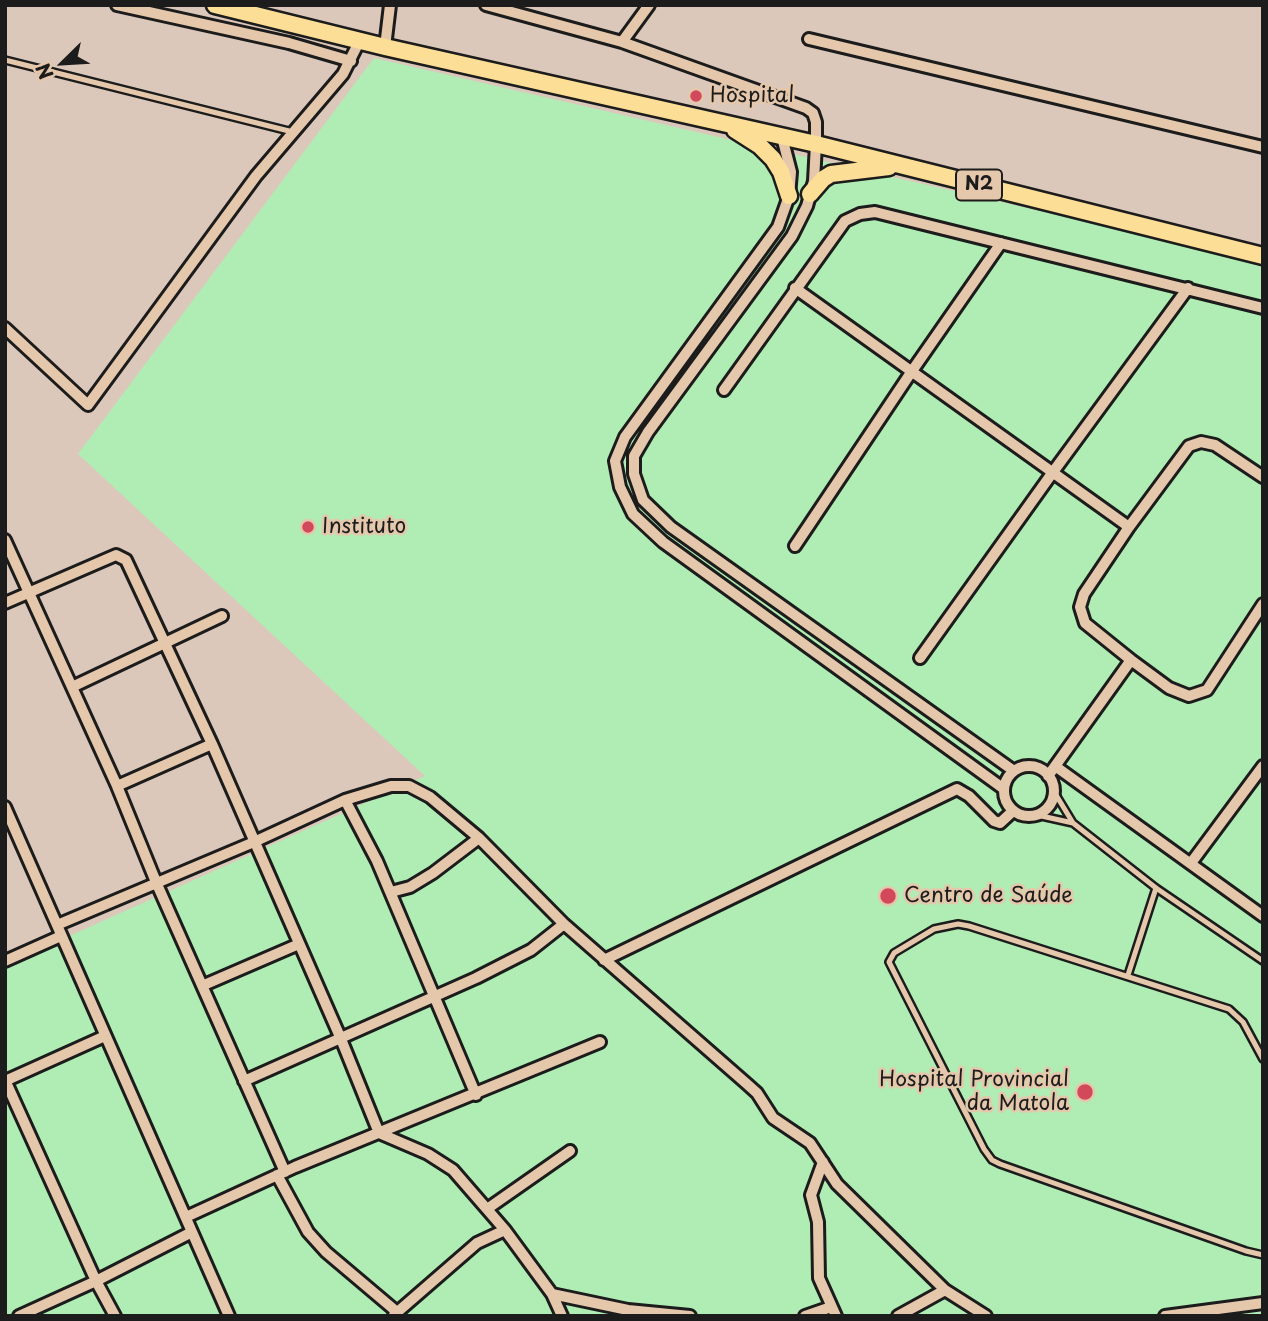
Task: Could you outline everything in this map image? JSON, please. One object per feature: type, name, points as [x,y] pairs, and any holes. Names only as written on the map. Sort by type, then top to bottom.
[{"type":"main road","name":"N2","points":[[215,5],[385,47],[816,144],[1263,256]]},
{"type":"main road","points":[[724,124],[760,146],[773,159],[781,172],[789,196]]},
{"type":"main road","points":[[810,194],[823,179],[840,172],[906,166]]},
{"type":"street","points":[[117,5],[289,43],[351,61]]},
{"type":"street","points":[[385,47],[390,5]]},
{"type":"street","points":[[486,5],[622,42],[806,107],[813,113],[816,122],[814,181],[792,236],[648,432],[634,456],[634,474],[643,500],[671,527],[1014,771]]},
{"type":"street","points":[[622,42],[649,5]]},
{"type":"street","points":[[808,39],[1263,146]]},
{"type":"street","points":[[5,328],[88,405],[256,176],[343,74],[359,40]]},
{"type":"street","points":[[782,137],[791,172],[789,196],[778,226],[625,437],[615,461],[620,487],[634,514],[663,542],[1004,789]]},
{"type":"street","points":[[724,390],[845,221],[860,214],[875,212],[1263,308]]},
{"type":"street","points":[[795,546],[912,371],[1002,243]]},
{"type":"street","points":[[795,288],[1129,527]]},
{"type":"street","points":[[920,658],[1188,288]]},
{"type":"street","points":[[1261,612],[1207,690],[1189,696],[1169,688],[1085,623],[1080,607],[1084,594],[1129,527],[1189,446],[1201,442],[1215,445],[1262,473]]},
{"type":"street","points":[[5,540],[117,786],[308,1232],[326,1252],[395,1314],[477,1243],[505,1230]]},
{"type":"street","points":[[5,603],[116,555],[126,560],[212,744],[341,1039],[379,1133],[441,1161],[453,1170],[505,1230],[552,1294],[561,1316]]},
{"type":"street","points":[[72,687],[222,616]]},
{"type":"street","points":[[1048,776],[1131,660]]},
{"type":"street","points":[[117,786],[212,744]]},
{"type":"street","points":[[1055,766],[1263,916]]},
{"type":"street","points":[[1191,863],[1263,766]]},
{"type":"street","points":[[1021,767],[1036,767],[1048,776],[1053,790],[1049,805],[1037,815],[1021,815],[1013,811],[1004,797],[1009,775],[1014,771],[1021,767]]},
{"type":"street","points":[[57,925],[254,842],[345,800],[391,786],[409,786],[430,797],[478,838],[564,924],[747,1084],[773,1118],[804,1137],[837,1184],[946,1290],[986,1316]]},
{"type":"street","points":[[604,960],[957,789],[969,796],[994,821],[1000,823],[1013,811]]},
{"type":"street","points":[[345,800],[391,892],[476,1095]]},
{"type":"street","points":[[5,807],[229,1316]]},
{"type":"street","points":[[391,892],[410,887],[433,873],[478,838]]},
{"type":"street","points":[[244,1081],[434,997],[531,950],[564,924]]},
{"type":"street","points":[[5,961],[61,936]]},
{"type":"street","points":[[204,985],[299,944]]},
{"type":"street","points":[[105,1036],[5,1081],[96,1281],[115,1316]]},
{"type":"street","points":[[186,1217],[281,1174],[600,1042]]},
{"type":"street","points":[[487,1209],[570,1151]]},
{"type":"street","points":[[805,1316],[833,1312],[819,1278],[818,1222],[811,1195],[823,1162]]},
{"type":"street","points":[[19,1316],[96,1281],[192,1232]]},
{"type":"street","points":[[898,1316],[946,1290]]},
{"type":"street","points":[[552,1294],[628,1310],[690,1316]]},
{"type":"street","points":[[1165,1316],[1263,1303]]},
{"type":"lane","points":[[5,60],[293,132]]},
{"type":"lane","points":[[1053,790],[1073,823],[1156,887],[1263,961]]},
{"type":"lane","points":[[1037,815],[1073,823]]},
{"type":"lane","points":[[1128,975],[1156,887]]},
{"type":"lane","points":[[1263,1059],[1243,1023],[1229,1009],[1128,975],[958,924],[934,929],[894,953],[889,962],[992,1160],[1263,1255]]},
{"type":"green space","points":[[374,58],[1263,262],[1263,1316],[5,1316],[5,965],[425,776],[78,454]]},
{"type":"place","name":"Hospital","points":[[696,96]]},
{"type":"place","name":"Instituto","points":[[308,527]]},
{"type":"place","name":"Centro de Saúde","points":[[888,896]]},
{"type":"place","name":"Hospital Provincial da Matola","points":[[1085,1092]]}]
